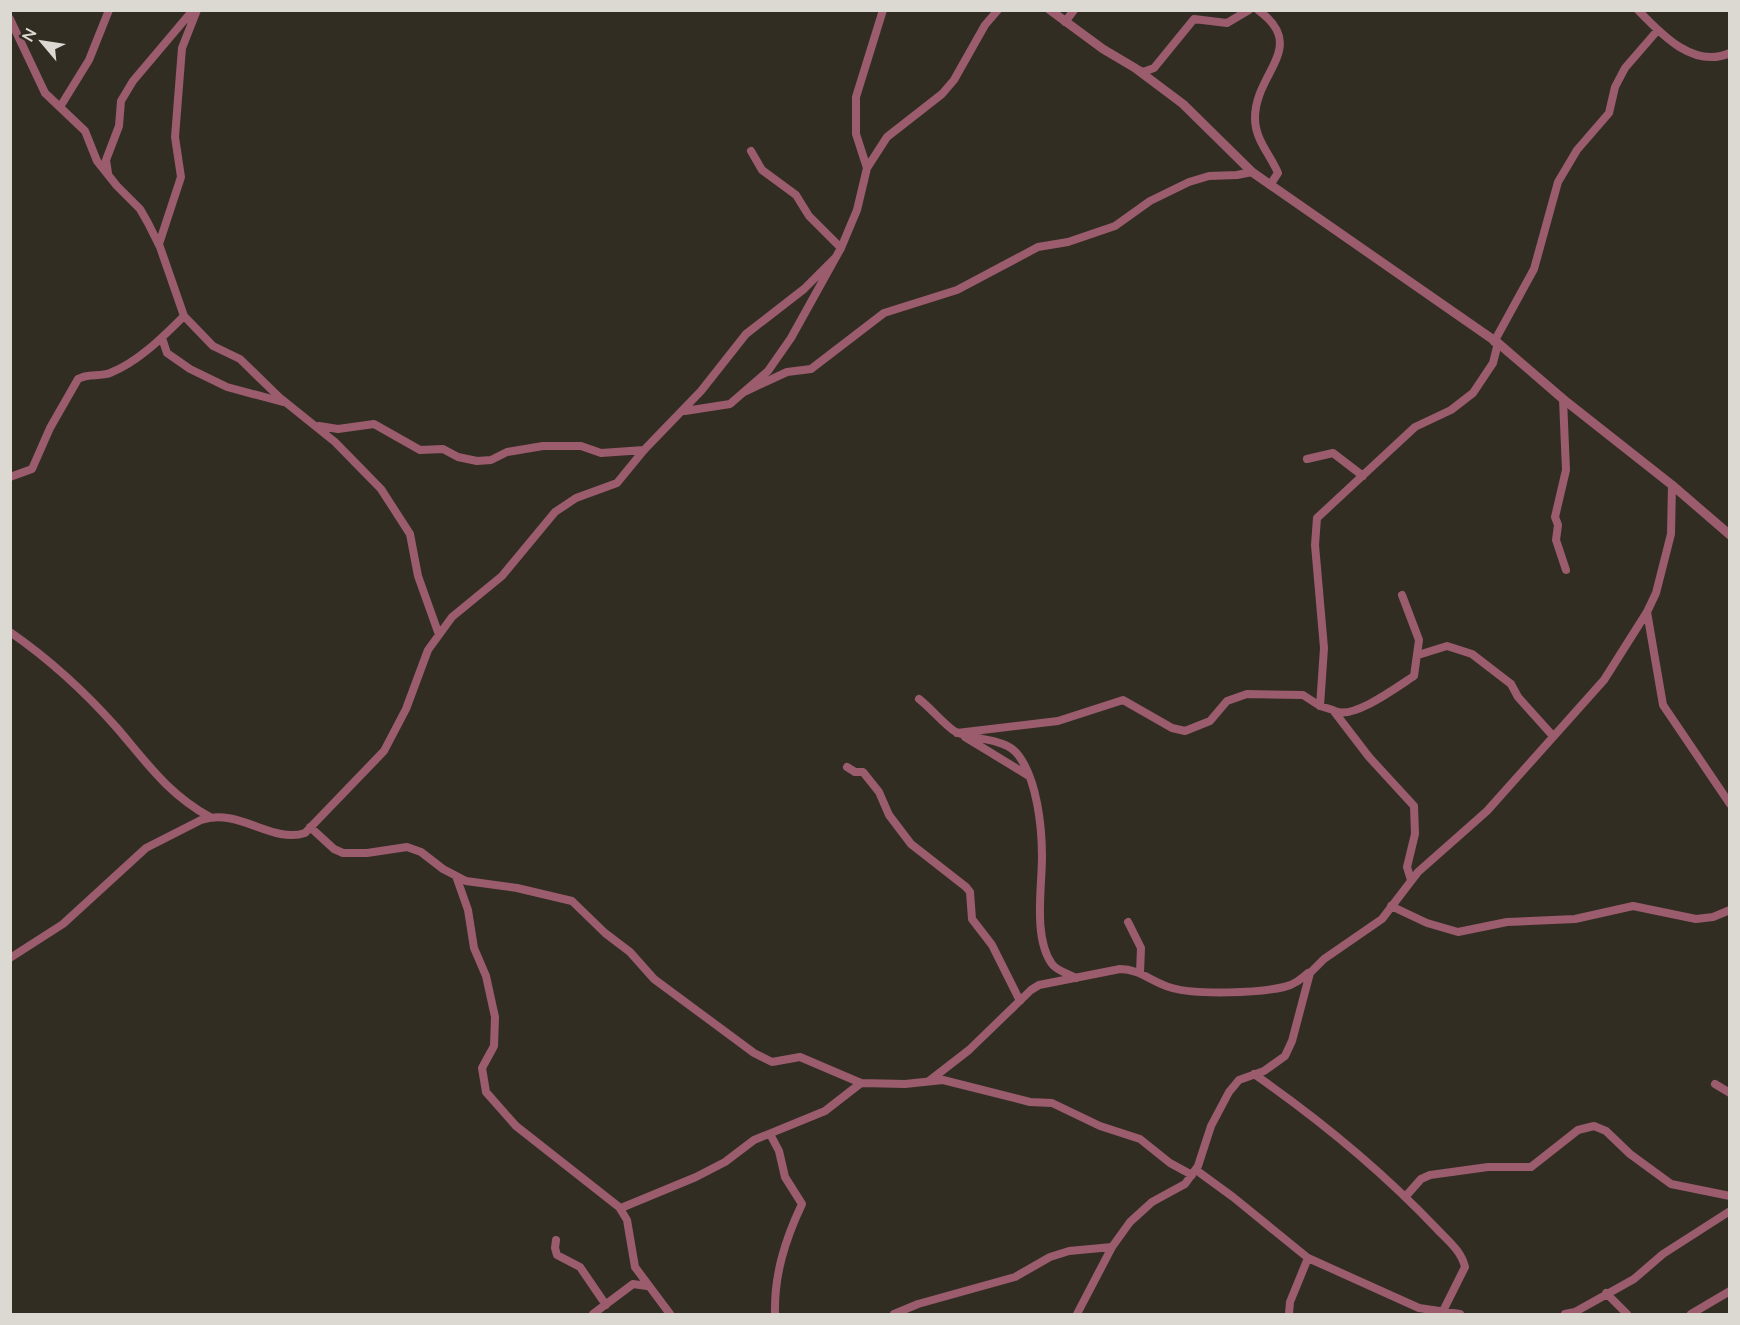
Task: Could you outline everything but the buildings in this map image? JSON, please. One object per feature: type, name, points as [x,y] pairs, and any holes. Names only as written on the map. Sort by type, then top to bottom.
[{"type":"street","points":[[60,107],[89,60],[109,10]]},
{"type":"street","points":[[108,175],[106,160],[119,126],[121,101],[133,81],[195,10]]},
{"type":"street","points":[[159,244],[181,177],[175,137],[182,48],[195,10]]},
{"type":"street","points":[[867,168],[856,134],[856,97],[882,10]]},
{"type":"street","points":[[683,412],[725,406],[768,371],[791,338],[841,248],[859,202],[867,168],[887,137],[942,94],[954,80],[985,25],[998,10]]},
{"type":"street","points":[[1050,10],[1103,49],[1143,72],[1154,68],[1194,19],[1227,23],[1249,10]]},
{"type":"street","points":[[1065,22],[1074,10]]},
{"type":"street","points":[[1258,10],[1274,22],[1281,41],[1278,56],[1262,86],[1255,115],[1260,140],[1278,173],[1270,185]]},
{"type":"street","points":[[1638,10],[1657,31],[1684,50],[1703,58],[1717,58],[1730,53]]},
{"type":"street","points":[[10,19],[45,93],[85,131],[94,156],[108,175],[140,208],[159,244],[184,316],[213,346],[240,359],[368,474],[404,524],[410,534],[418,576],[438,632]]},
{"type":"street","points":[[1320,706],[1324,648],[1315,545],[1316,521],[1415,427],[1451,410],[1473,393],[1493,363],[1496,343],[1534,269],[1564,168],[1588,134],[1610,113],[1616,87],[1625,68],[1657,31]]},
{"type":"street","points":[[1135,68],[1183,104],[1252,172],[1368,255],[1455,312],[1496,343],[1672,485],[1730,536]]},
{"type":"street","points":[[751,151],[762,170],[796,195],[815,222],[841,248]]},
{"type":"street","points":[[744,392],[787,372],[812,369],[884,313],[957,290],[1038,247],[1068,242],[1115,226],[1150,201],[1178,186],[1209,176],[1252,172]]},
{"type":"street","points":[[12,956],[63,924],[146,848],[210,817],[232,818],[293,835],[305,833],[384,751],[406,709],[428,650],[438,632],[471,600],[502,576],[555,512],[576,498],[617,483],[644,450],[683,412],[746,334],[804,289],[836,257]]},
{"type":"street","points":[[10,477],[32,469],[50,428],[78,379],[110,373],[162,338],[184,316]]},
{"type":"street","points":[[162,338],[167,353],[190,369],[227,387],[288,404]]},
{"type":"street","points":[[1563,399],[1566,470],[1554,508],[1558,525],[1556,540],[1566,570]]},
{"type":"street","points":[[315,424],[338,429],[374,424],[420,450],[443,449],[458,457],[477,461],[495,459],[507,452],[543,446],[581,446],[601,453],[644,450]]},
{"type":"street","points":[[1307,459],[1333,453],[1363,476]]},
{"type":"street","points":[[929,1081],[969,1050],[1039,986],[1120,969],[1140,973],[1173,988],[1208,993],[1283,987],[1296,983],[1324,959],[1375,926],[1429,859],[1487,811],[1604,680],[1647,612],[1656,593],[1668,552],[1672,485]]},
{"type":"street","points":[[960,734],[1058,722],[1123,700],[1172,728],[1185,731],[1210,721],[1227,701],[1247,694],[1304,695],[1320,706],[1340,713],[1353,712],[1413,676],[1419,640],[1415,623],[1402,595]]},
{"type":"street","points":[[1647,612],[1663,705],[1730,804]]},
{"type":"street","points":[[10,632],[40,654],[86,697],[117,728],[138,757],[176,794],[210,817]]},
{"type":"street","points":[[1418,655],[1447,646],[1472,654],[1511,684],[1518,697],[1554,736]]},
{"type":"street","points":[[919,699],[960,734],[1031,777]]},
{"type":"street","points":[[1333,710],[1369,757],[1414,806],[1415,834],[1407,867],[1411,880]]},
{"type":"street","points":[[960,734],[985,738],[1018,753],[1031,777],[1042,856],[1041,932],[1052,964],[1076,978]]},
{"type":"street","points":[[847,767],[855,772],[863,772],[869,777],[889,815],[911,844],[966,886],[970,892],[972,919],[992,945],[1020,1001]]},
{"type":"street","points":[[310,827],[334,849],[343,853],[368,854],[407,847],[421,852],[456,876],[475,884],[516,888],[572,901],[604,933],[630,952],[654,979],[754,1053],[772,1062],[800,1057],[861,1083],[960,1082],[1030,1102],[1052,1103],[1100,1126],[1135,1136],[1170,1163],[1194,1172],[1308,1258],[1419,1308],[1460,1314]]},
{"type":"street","points":[[456,876],[468,910],[474,948],[486,976],[495,1017],[494,1046],[482,1068],[486,1092],[516,1126],[595,1185],[621,1209],[627,1220],[632,1258],[647,1286],[670,1314]]},
{"type":"street","points":[[1391,906],[1427,922],[1458,932],[1507,922],[1575,919],[1633,906],[1696,919],[1720,915],[1729,910]]},
{"type":"street","points":[[1128,922],[1141,948],[1140,973]]},
{"type":"street","points":[[1077,1314],[1112,1246],[1142,1211],[1152,1202],[1175,1191],[1194,1172],[1218,1110],[1239,1080],[1276,1064],[1287,1051],[1310,973]]},
{"type":"street","points":[[1254,1074],[1331,1129],[1406,1196],[1463,1260],[1465,1267],[1443,1311]]},
{"type":"street","points":[[621,1209],[696,1177],[725,1162],[744,1146],[825,1111],[861,1083]]},
{"type":"street","points":[[1715,1084],[1730,1093]]},
{"type":"street","points":[[1406,1196],[1421,1179],[1430,1174],[1488,1167],[1531,1167],[1578,1130],[1593,1126],[1606,1131],[1630,1154],[1671,1184],[1730,1196]]},
{"type":"street","points":[[770,1134],[779,1151],[785,1177],[802,1204],[789,1228],[780,1261],[775,1314]]},
{"type":"street","points":[[1566,1314],[1580,1313],[1604,1297],[1606,1293],[1634,1280],[1663,1254],[1730,1211]]},
{"type":"street","points":[[556,1239],[557,1255],[580,1267],[606,1305]]},
{"type":"street","points":[[894,1314],[918,1304],[1015,1277],[1050,1257],[1070,1251],[1112,1246]]},
{"type":"street","points":[[1289,1314],[1290,1302],[1308,1258]]},
{"type":"street","points":[[593,1314],[633,1284],[647,1286]]},
{"type":"street","points":[[1691,1314],[1730,1291]]},
{"type":"street","points":[[1606,1293],[1627,1314]]}]
